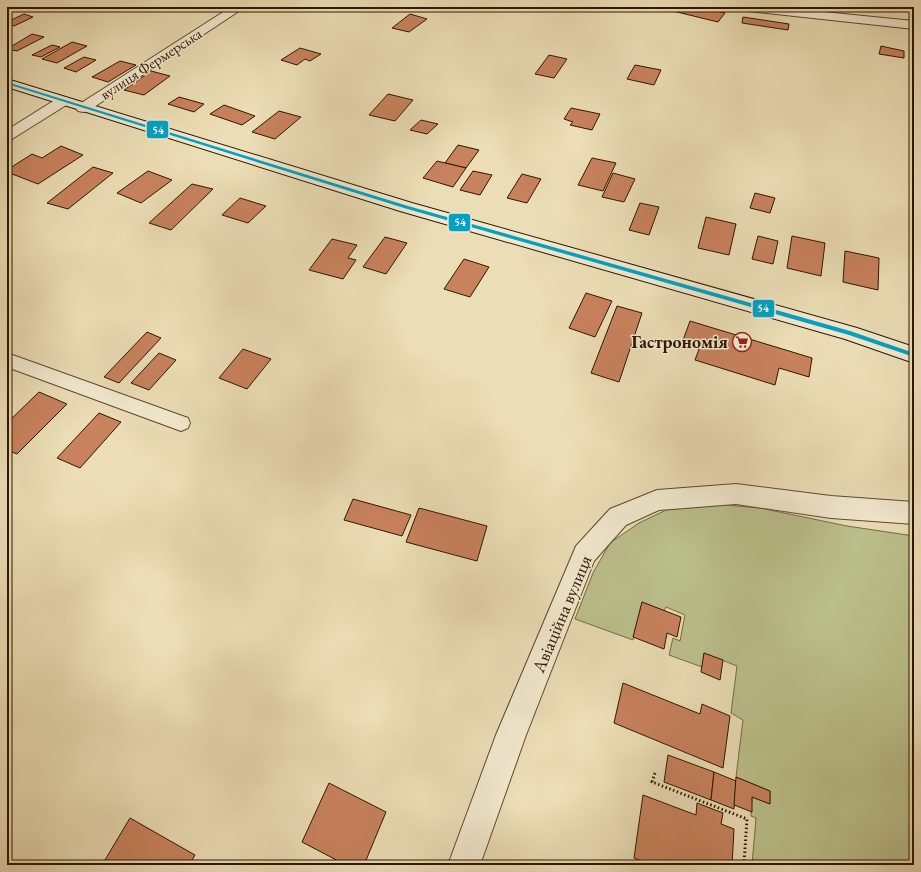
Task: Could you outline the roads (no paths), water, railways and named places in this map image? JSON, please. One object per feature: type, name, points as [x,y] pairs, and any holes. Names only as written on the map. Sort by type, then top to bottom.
[{"type":"street","name":"вулиця Фермерська","points":[[83,108],[239,7]]},
{"type":"street","points":[[739,7],[914,25]]},
{"type":"street","points":[[7,83],[83,108],[406,207],[850,333],[914,355]]},
{"type":"street","points":[[7,136],[63,101]]},
{"type":"street","name":"Авіаційна вулиця","points":[[464,865],[511,736],[585,554],[618,517],[657,500],[736,494],[831,507],[914,513]]},
{"type":"lane","points":[[7,360],[181,423]]},
{"type":"place","name":"Гастрономія","points":[[742,342]]}]
